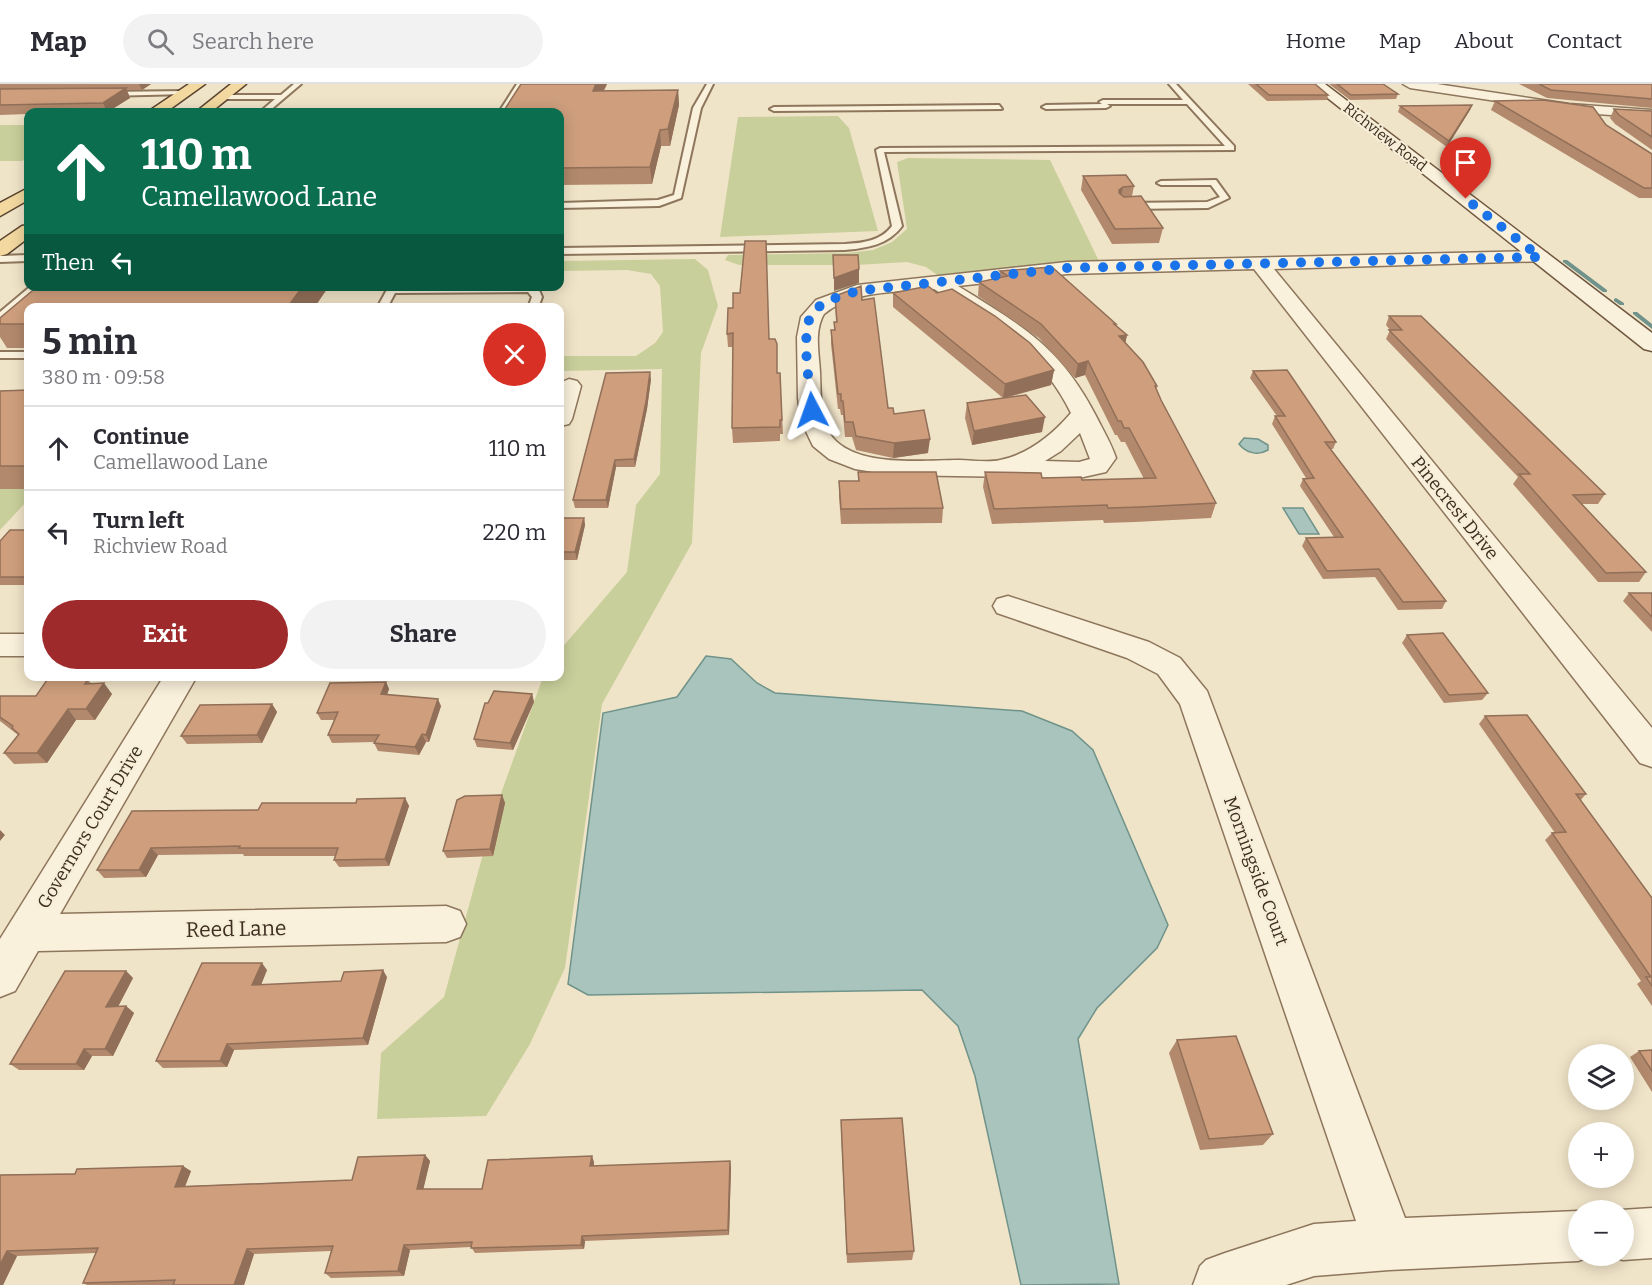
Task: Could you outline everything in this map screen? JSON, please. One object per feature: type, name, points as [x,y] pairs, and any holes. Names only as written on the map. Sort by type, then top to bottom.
[{"type":"main road","points":[[163,108],[198,84]]},
{"type":"main road","points":[[206,108],[220,91],[239,84]]},
{"type":"main road","points":[[184,108],[193,102],[192,98],[185,93]]},
{"type":"main road","points":[[0,212],[24,196]]},
{"type":"main road","points":[[0,250],[24,233]]},
{"type":"street","name":"Richview Road","points":[[1317,84],[1652,344]]},
{"type":"street","points":[[1410,84],[1595,111],[1652,114]]},
{"type":"street","points":[[1595,111],[1608,129]]},
{"type":"street","points":[[939,283],[1032,346],[1053,366],[1070,388],[1083,414],[1103,458],[1101,464],[1095,468],[1079,470],[903,468],[869,465],[847,458],[822,442],[815,427],[807,330],[810,316],[817,308],[833,298],[857,291],[1067,268],[1540,257]]},
{"type":"street","name":"Pinecrest Drive","points":[[1259,263],[1652,753]]},
{"type":"street","points":[[564,404],[569,386]]},
{"type":"street","points":[[999,468],[1038,456],[1061,440],[1083,414]]},
{"type":"street","name":"Morningside Court","points":[[1008,606],[1138,650],[1169,666],[1195,700],[1389,1244]]},
{"type":"street","points":[[0,645],[24,645]]},
{"type":"street","name":"Governors Court Drive","points":[[10,956],[178,681]]},
{"type":"street","name":"Reed Lane","points":[[10,956],[446,924]]},
{"type":"street","points":[[1634,1234],[1652,1233]]},
{"type":"street","points":[[1219,1285],[1225,1279],[1314,1250],[1389,1244],[1568,1236]]},
{"type":"lane","points":[[269,108],[298,84]]},
{"type":"lane","points":[[504,108],[519,84]]},
{"type":"lane","points":[[564,206],[659,203],[678,196],[698,108],[710,84]]},
{"type":"lane","points":[[564,251],[845,247],[875,242],[893,232],[897,226],[880,150],[1231,148],[1172,84]]},
{"type":"lane","points":[[220,91],[283,97]]},
{"type":"lane","points":[[102,94],[185,93]]},
{"type":"lane","points":[[1046,107],[1106,106],[1103,102],[1189,102]]},
{"type":"lane","points":[[774,109],[999,107]]},
{"type":"lane","points":[[1121,206],[1208,205],[1225,198],[1213,182],[1161,183]]},
{"type":"lane","points":[[0,259],[24,258]]},
{"type":"lane","points":[[0,316],[32,291]]},
{"type":"lane","points":[[0,355],[24,355]]},
{"type":"green space","points":[[838,116],[849,128],[878,231],[720,237],[738,117]]},
{"type":"green space","points":[[0,125],[24,125],[24,160],[0,161]]},
{"type":"green space","points":[[908,158],[1050,160],[1099,261],[1015,267],[943,279],[926,267],[907,262],[856,265],[739,265],[725,260],[728,255],[848,253],[873,250],[892,242],[907,229],[897,162]]},
{"type":"green space","points":[[695,259],[708,270],[718,306],[701,353],[692,543],[602,704],[565,968],[530,1044],[486,1116],[377,1119],[381,1053],[444,997],[495,810],[542,681],[564,681],[564,645],[627,572],[636,505],[660,474],[662,369],[564,371],[564,356],[636,356],[655,343],[663,332],[660,286],[651,274],[627,270],[564,271],[564,261]]},
{"type":"green space","points":[[24,458],[24,504],[0,530],[0,483]]},
{"type":"water","points":[[1244,438],[1258,439],[1268,445],[1268,450],[1260,453],[1249,451],[1239,444]]},
{"type":"water","points":[[1283,508],[1303,508],[1319,534],[1299,534]]},
{"type":"water","points":[[706,656],[731,659],[757,683],[775,693],[1022,711],[1072,731],[1093,750],[1168,925],[1157,948],[1097,1008],[1078,1039],[1119,1284],[1021,1285],[975,1076],[958,1026],[922,990],[588,995],[568,984],[603,713],[677,697]]},
{"type":"building","points":[[521,84],[596,84],[593,91],[678,90],[668,129],[660,130],[650,167],[564,168],[564,108],[506,108]]},
{"type":"building","points":[[1256,84],[1315,84],[1328,95],[1269,95]]},
{"type":"building","points":[[1337,84],[1383,84],[1398,94],[1351,95]]},
{"type":"building","points":[[1539,84],[1652,84],[1652,99],[1551,90]]},
{"type":"building","points":[[126,88],[103,103],[0,105],[0,89]]},
{"type":"building","points":[[1543,100],[1593,107],[1606,125],[1652,154],[1652,188],[1644,188],[1495,101]]},
{"type":"building","points":[[1472,105],[1449,141],[1400,106]]},
{"type":"building","points":[[1614,109],[1652,111],[1652,137],[1619,115]]},
{"type":"building","points":[[1126,175],[1134,186],[1123,187],[1119,193],[1124,197],[1141,196],[1163,228],[1115,229],[1083,176]]},
{"type":"building","points":[[745,241],[766,241],[769,339],[775,339],[777,344],[777,373],[780,373],[782,420],[780,420],[780,427],[732,428],[733,333],[727,334],[728,308],[733,308],[733,293],[740,293]]},
{"type":"building","points":[[833,255],[858,255],[859,269],[834,278]]},
{"type":"building","points":[[1052,267],[1127,335],[1119,336],[1143,362],[1157,386],[1155,386],[1161,400],[1216,503],[1108,508],[1107,505],[994,509],[985,472],[1041,473],[1042,478],[1081,477],[1082,480],[1156,478],[1129,428],[1124,428],[1121,421],[1118,421],[1088,361],[1078,364],[1041,324],[979,282],[1008,276],[1000,271]]},
{"type":"building","points":[[861,286],[862,300],[874,298],[888,408],[893,408],[894,414],[924,410],[930,439],[894,443],[856,436],[853,422],[845,422],[843,401],[841,401],[841,394],[838,394],[831,330],[835,330],[834,322],[837,322],[835,296]]},
{"type":"building","points":[[928,286],[937,293],[952,289],[995,316],[1030,343],[1054,370],[1005,384],[893,293]]},
{"type":"building","points":[[32,291],[299,291],[291,303],[24,303],[24,324],[0,324],[0,318]]},
{"type":"building","points":[[1389,316],[1421,316],[1605,494],[1573,495],[1646,572],[1606,573],[1519,474],[1530,474],[1389,330],[1402,330]]},
{"type":"building","points":[[1287,370],[1336,442],[1325,442],[1446,601],[1403,602],[1379,569],[1327,571],[1306,538],[1343,537],[1303,479],[1314,478],[1275,416],[1285,416],[1253,371]]},
{"type":"building","points":[[650,372],[634,459],[615,460],[606,500],[573,500],[606,373]]},
{"type":"building","points":[[24,390],[24,466],[0,466],[0,391]]},
{"type":"building","points":[[1026,395],[1045,417],[974,431],[967,403]]},
{"type":"building","points":[[858,472],[936,472],[943,508],[841,509],[839,481],[859,481]]},
{"type":"building","points":[[564,518],[584,518],[575,552],[564,552]]},
{"type":"building","points":[[10,530],[24,530],[24,577],[0,577],[0,541]]},
{"type":"building","points":[[1629,593],[1652,593],[1652,617]]},
{"type":"building","points":[[1443,633],[1488,693],[1449,695],[1407,635]]},
{"type":"building","points":[[46,681],[104,683],[86,709],[68,709],[37,753],[4,753],[19,734],[12,728],[13,726],[0,717],[0,696],[36,696]]},
{"type":"building","points":[[386,682],[381,694],[438,699],[426,735],[422,734],[415,747],[374,743],[379,735],[328,735],[338,712],[317,713],[330,683]]},
{"type":"building","points":[[494,691],[532,694],[510,743],[474,739],[485,703],[488,703]]},
{"type":"building","points":[[272,704],[257,735],[181,736],[200,705]]},
{"type":"building","points":[[1527,715],[1586,794],[1576,794],[1652,898],[1652,986],[1646,977],[1651,977],[1552,833],[1566,832],[1485,716]]},
{"type":"building","points":[[502,795],[490,849],[443,851],[457,800],[465,796]]},
{"type":"building","points":[[405,798],[385,859],[334,860],[338,848],[239,848],[240,846],[151,848],[139,870],[97,870],[132,811],[258,810],[262,803],[356,803],[357,799]]},
{"type":"building","points":[[202,963],[262,963],[252,985],[341,981],[344,972],[383,970],[363,1038],[227,1044],[220,1061],[156,1061]]},
{"type":"building","points":[[65,971],[126,971],[106,1007],[126,1006],[105,1049],[84,1049],[76,1064],[10,1064]]},
{"type":"building","points":[[1236,1036],[1273,1134],[1209,1139],[1177,1040]]},
{"type":"building","points":[[1652,1050],[1652,1071],[1639,1051]]},
{"type":"building","points":[[902,1118],[914,1251],[847,1254],[841,1120]]},
{"type":"building","points":[[425,1155],[417,1189],[482,1189],[488,1160],[592,1156],[590,1166],[730,1161],[728,1230],[582,1236],[581,1245],[471,1248],[472,1242],[404,1245],[398,1271],[325,1273],[333,1246],[247,1249],[234,1285],[173,1285],[175,1280],[83,1283],[98,1248],[7,1251],[0,1265],[0,1175],[75,1174],[77,1169],[183,1166],[175,1187],[352,1180],[358,1157]]},
{"type":"waterway","points":[[1565,261],[1605,291]]},
{"type":"waterway","points":[[1616,300],[1622,304]]},
{"type":"waterway","points":[[1635,313],[1652,327]]},
{"type":"route","points":[[812,410],[807,330],[810,316],[817,308],[833,298],[857,291],[1067,268],[1540,257],[1466,199]]}]
